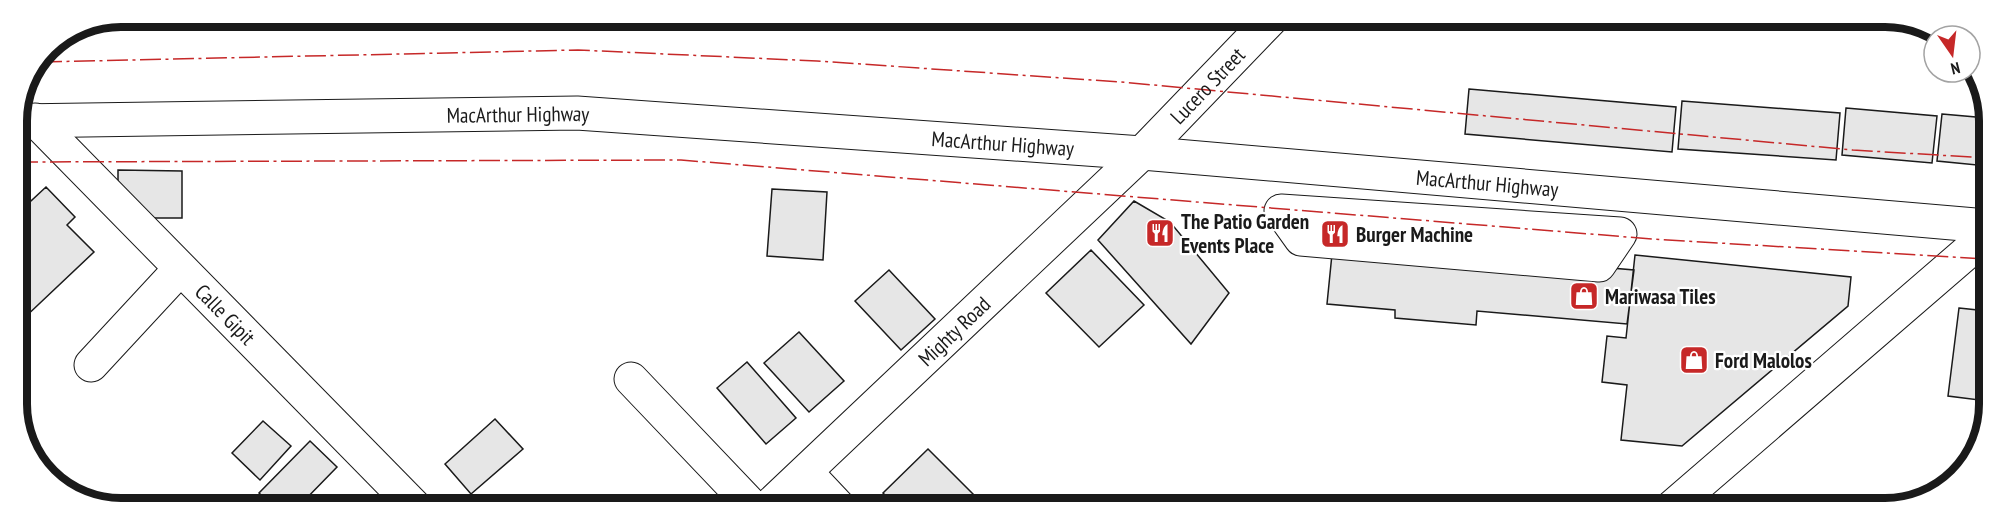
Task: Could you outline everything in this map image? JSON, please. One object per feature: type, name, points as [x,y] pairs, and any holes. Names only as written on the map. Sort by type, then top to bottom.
[{"type":"main road","name":"Lucero Street","points":[[1142,153],[1263,27]]},
{"type":"main road","name":"MacArthur Highway","points":[[27,120],[577,113],[1142,153],[1979,225]]},
{"type":"main road","name":"Calle Gipit","points":[[27,121],[180,269],[406,498]]},
{"type":"main road","name":"Mighty Road","points":[[778,498],[1142,153]]},
{"type":"main road","points":[[1444,222],[1445,180]]},
{"type":"main road","points":[[1281,211],[1444,222],[1491,225],[1620,234],[1599,265],[1301,239],[1281,211]]},
{"type":"main road","points":[[1683,498],[1979,242]]},
{"type":"main road","points":[[90,365],[180,269]]},
{"type":"main road","points":[[631,379],[744,498]]},
{"type":"main road","points":[[806,472],[831,498]]},
{"type":"building","points":[[1469,89],[1676,107],[1672,152],[1465,134]]},
{"type":"building","points":[[1682,101],[1840,113],[1836,160],[1678,149]]},
{"type":"building","points":[[1846,108],[1937,116],[1932,163],[1842,155]]},
{"type":"building","points":[[1942,114],[1979,117],[1979,165],[1937,161]]},
{"type":"building","points":[[118,170],[182,171],[182,218],[150,218],[118,194]]},
{"type":"building","points":[[46,187],[75,217],[67,225],[94,252],[27,315],[27,205]]},
{"type":"building","points":[[772,189],[827,192],[823,260],[767,256]]},
{"type":"building","points":[[1134,201],[1170,222],[1229,293],[1191,344],[1098,240]]},
{"type":"building","points":[[1333,244],[1634,270],[1627,324],[1477,311],[1476,325],[1395,318],[1395,310],[1327,304]]},
{"type":"building","points":[[1091,250],[1144,305],[1099,347],[1046,293]]},
{"type":"building","name":"Ford Malolos","points":[[1635,255],[1851,277],[1848,306],[1682,446],[1621,440],[1627,385],[1602,382],[1607,336],[1626,338]]},
{"type":"building","points":[[889,270],[935,319],[901,350],[855,301]]},
{"type":"building","points":[[1959,308],[1979,310],[1979,400],[1948,396]]},
{"type":"building","points":[[799,332],[844,381],[809,412],[764,363]]},
{"type":"building","points":[[747,362],[796,418],[766,444],[717,388]]},
{"type":"building","points":[[495,419],[523,449],[471,494],[445,464]]},
{"type":"building","points":[[263,421],[291,446],[260,480],[232,453]]},
{"type":"building","points":[[310,441],[337,467],[307,498],[264,498],[259,493]]},
{"type":"building","points":[[928,449],[977,498],[888,498],[883,493]]},
{"type":"power","points":[[48,62],[578,50],[817,61],[1121,82],[1853,150],[1979,158]]},
{"type":"power","points":[[27,162],[681,160],[1652,239],[1979,259]]},
{"type":"place","name":"The Patio Garden Events Place","points":[[1160,233]]},
{"type":"place","name":"Burger Machine","points":[[1335,234]]},
{"type":"place","name":"Mariwasa Tiles","points":[[1584,296]]},
{"type":"place","name":"Ford Malolos","points":[[1694,360]]}]
